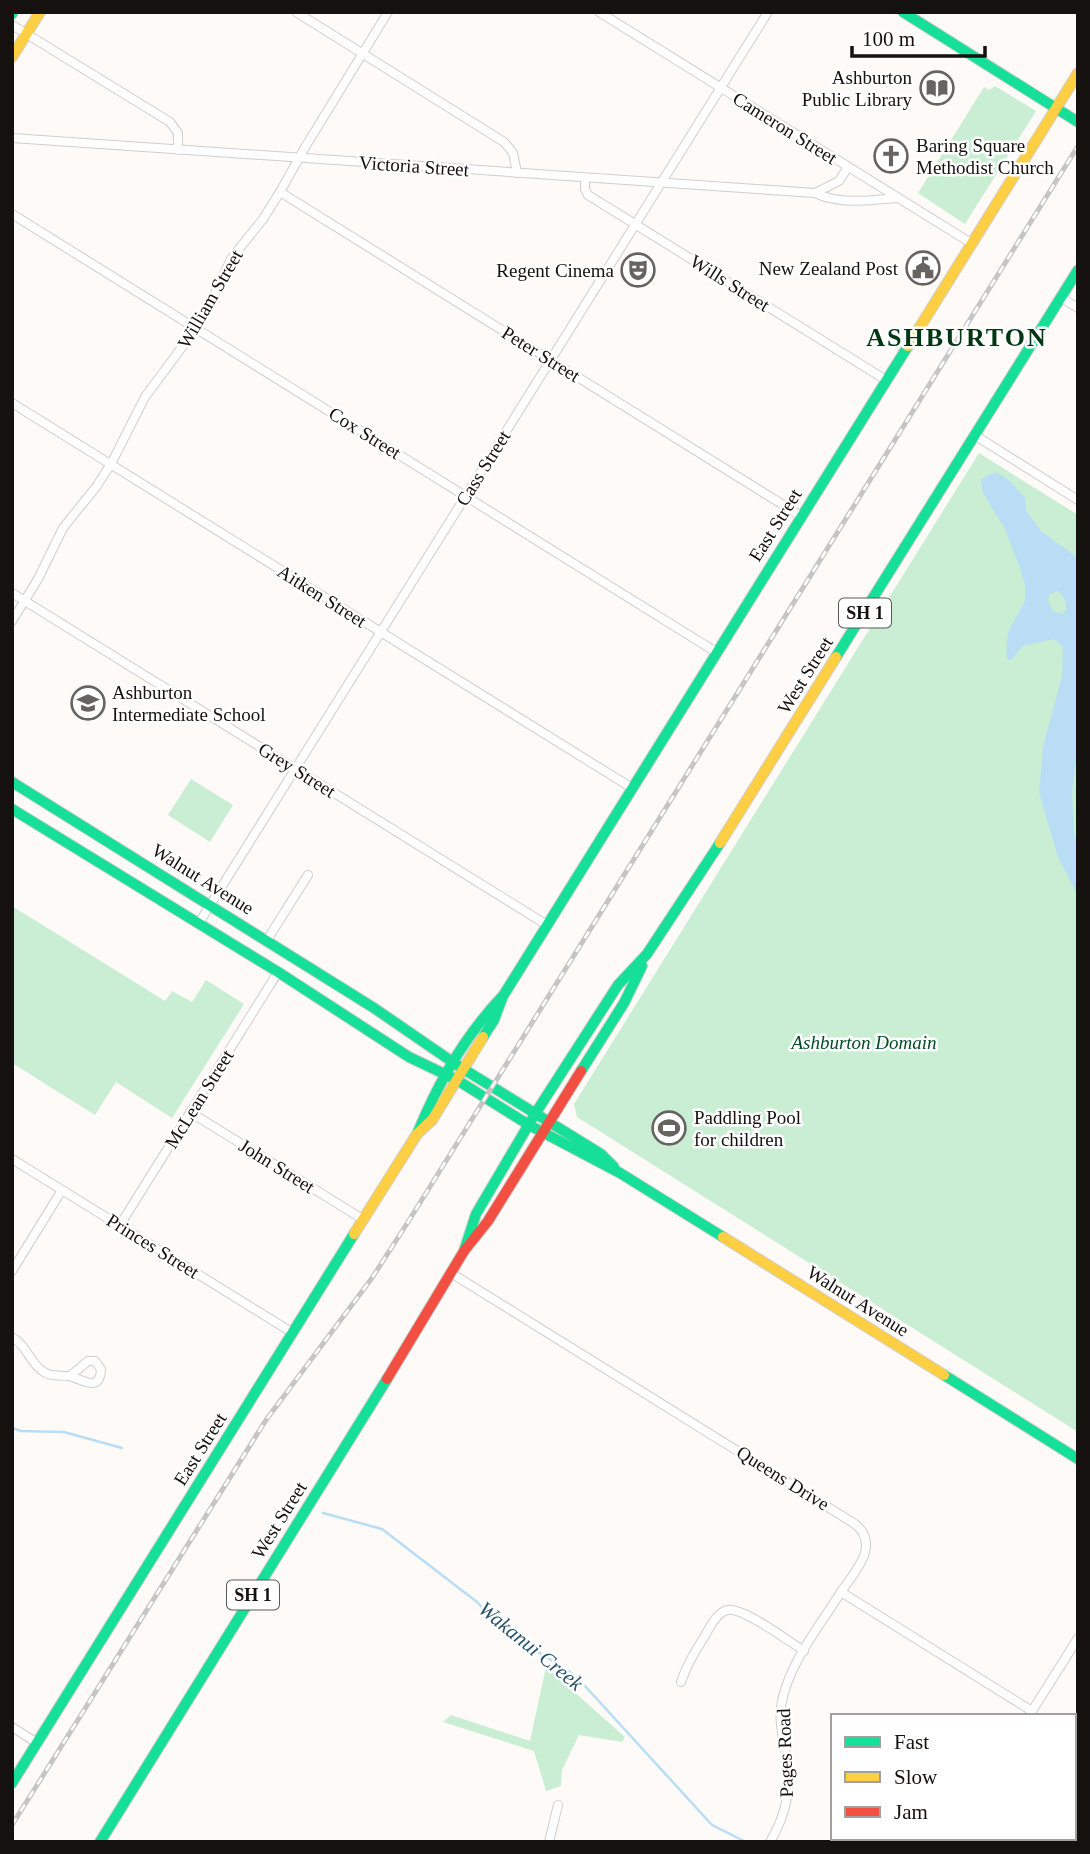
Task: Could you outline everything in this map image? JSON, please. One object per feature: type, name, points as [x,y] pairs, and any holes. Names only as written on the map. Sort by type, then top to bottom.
[{"type":"main road","points":[[12,57],[40,12]]},
{"type":"main road","points":[[903,12],[1078,122]]},
{"type":"main road","name":"East Street","points":[[12,1783],[417,1134],[424,1116],[451,1078],[484,1014],[503,996],[1078,73]]},
{"type":"main road","name":"West Street","points":[[100,1842],[464,1251],[488,1221],[551,1122],[624,1003],[648,954],[1078,270]]},
{"type":"main road","name":"Walnut Avenue","points":[[12,782],[267,940],[374,1008],[422,1044],[601,1154],[620,1174]]},
{"type":"main road","name":"Walnut Avenue","points":[[12,809],[278,972],[410,1057],[620,1174],[1078,1459]]},
{"type":"main road","name":"West Street","points":[[464,1251],[476,1214],[535,1114],[618,985],[648,954]]},
{"type":"main road","points":[[362,1028],[374,1008]]},
{"type":"street","points":[[296,12],[504,142],[513,153],[517,173]]},
{"type":"street","name":"William Street","points":[[12,621],[26,601],[62,528],[111,464],[145,397],[196,328],[231,259],[281,192],[388,12]]},
{"type":"street","name":"Cameron Street","points":[[599,12],[971,243]]},
{"type":"street","name":"Cass Street","points":[[199,923],[768,12]]},
{"type":"street","points":[[12,25],[170,122],[178,133],[178,150]]},
{"type":"street","name":"Victoria Street","points":[[12,138],[815,193],[825,198],[849,200],[898,198]]},
{"type":"street","points":[[815,193],[839,181],[848,167]]},
{"type":"street","name":"Wills Street","points":[[585,178],[588,195],[886,380]]},
{"type":"street","points":[[839,181],[849,200]]},
{"type":"street","name":"Peter Street","points":[[281,192],[801,516]]},
{"type":"street","name":"Cox Street","points":[[12,214],[716,652]]},
{"type":"street","points":[[1060,298],[1078,308]]},
{"type":"street","name":"Aitken Street","points":[[12,403],[632,788]]},
{"type":"street","points":[[976,436],[1078,500]]},
{"type":"street","name":"Grey Street","points":[[12,593],[547,925]]},
{"type":"street","points":[[267,940],[308,875]]},
{"type":"street","name":"McLean Street","points":[[120,1225],[278,972]]},
{"type":"street","name":"John Street","points":[[191,1112],[363,1220]]},
{"type":"street","name":"Princes Street","points":[[12,1159],[293,1333]]},
{"type":"street","points":[[12,1271],[62,1190]]},
{"type":"street","name":"Queens Drive","points":[[451,1273],[862,1529],[867,1549],[841,1592]]},
{"type":"street","points":[[12,1337],[22,1342],[41,1370],[55,1376],[70,1376]]},
{"type":"street","points":[[841,1592],[1031,1713],[1078,1638]]},
{"type":"street","name":"Pages Road","points":[[770,1842],[786,1810],[790,1784],[781,1729],[782,1706],[789,1678],[841,1592]]},
{"type":"street","points":[[681,1682],[687,1664],[716,1617],[731,1609],[748,1616],[804,1651]]},
{"type":"street","points":[[12,1727],[37,1743]]},
{"type":"street","points":[[549,1842],[558,1805]]},
{"type":"green space","points":[[995,86],[1036,111],[965,224],[918,193],[984,87],[989,90]]},
{"type":"green space","name":"Ashburton Domain","points":[[979,453],[1078,515],[1078,1432],[577,1117],[574,1104]]},
{"type":"green space","points":[[191,779],[233,805],[210,842],[168,815]]},
{"type":"green space","points":[[12,906],[165,1001],[172,991],[192,1002],[206,980],[244,1004],[172,1118],[116,1082],[95,1115],[12,1063]]},
{"type":"green space","points":[[546,1667],[625,1737],[622,1742],[579,1735],[562,1770],[561,1786],[546,1791],[534,1751],[443,1722],[451,1715],[530,1741]]},
{"type":"water","points":[[998,473],[1010,481],[1025,498],[1026,511],[1042,532],[1074,555],[1078,564],[1078,742],[1072,794],[1074,833],[1078,847],[1078,896],[1058,857],[1039,792],[1043,747],[1062,676],[1063,647],[1054,639],[1023,646],[1008,660],[1008,632],[1025,601],[1025,585],[1005,529],[983,493],[981,480],[989,474]],"holes":[[[1057,591],[1066,605],[1062,614],[1053,611],[1048,601],[1050,594]]]},
{"type":"water","name":"Paddling Pool for children","points":[[669,1119],[676,1122],[679,1129],[676,1136],[669,1139],[662,1136],[659,1129],[662,1122]]},
{"type":"waterway","name":"Wakanui Creek","points":[[12,1428],[21,1431],[64,1432],[122,1448]]},
{"type":"waterway","name":"Wakanui Creek","points":[[323,1513],[382,1529],[477,1602],[505,1631],[570,1672],[712,1825],[746,1842]]},
{"type":"railway","points":[[12,1825],[266,1420],[372,1278],[408,1222],[1078,146]]},
{"type":"traffic: fast","points":[[903,12],[1078,122]]},
{"type":"traffic: fast","points":[[836,657],[1078,270]]},
{"type":"traffic: fast","points":[[483,1037],[494,1020],[503,996],[908,346]]},
{"type":"traffic: fast","points":[[12,782],[374,1008],[457,1065],[601,1154],[614,1167]]},
{"type":"traffic: fast","points":[[12,809],[278,972],[409,1057],[457,1080],[529,1125],[620,1173],[723,1237]]},
{"type":"traffic: fast","points":[[464,1251],[476,1214],[535,1114],[618,985],[647,954],[720,843]]},
{"type":"traffic: fast","points":[[581,1071],[624,1003],[642,966]]},
{"type":"traffic: fast","points":[[418,1132],[454,1061],[501,998]]},
{"type":"traffic: fast","points":[[12,1783],[354,1234]]},
{"type":"traffic: fast","points":[[944,1375],[1078,1459]]},
{"type":"traffic: fast","points":[[100,1842],[387,1379]]},
{"type":"traffic: slow","points":[[12,57],[40,12]]},
{"type":"traffic: slow","points":[[908,346],[1078,73]]},
{"type":"traffic: slow","points":[[720,843],[836,657]]},
{"type":"traffic: slow","points":[[354,1234],[417,1134],[432,1120],[483,1037]]},
{"type":"traffic: slow","points":[[723,1237],[944,1375]]},
{"type":"traffic: jam","points":[[387,1379],[464,1251],[488,1221],[581,1071]]},
{"type":"place","name":"Ashburton Public Library","points":[[937,88]]},
{"type":"place","name":"Baring Square Methodist Church","points":[[891,156]]},
{"type":"place","name":"New Zealand Post","points":[[923,268]]},
{"type":"place","name":"Regent Cinema","points":[[638,270]]},
{"type":"place","name":"Ashburton Intermediate School","points":[[88,703]]},
{"type":"place","name":"Paddling Pool for children","points":[[669,1128]]},
{"type":"district","name":"ASHBURTON","points":[[957,337]]}]
